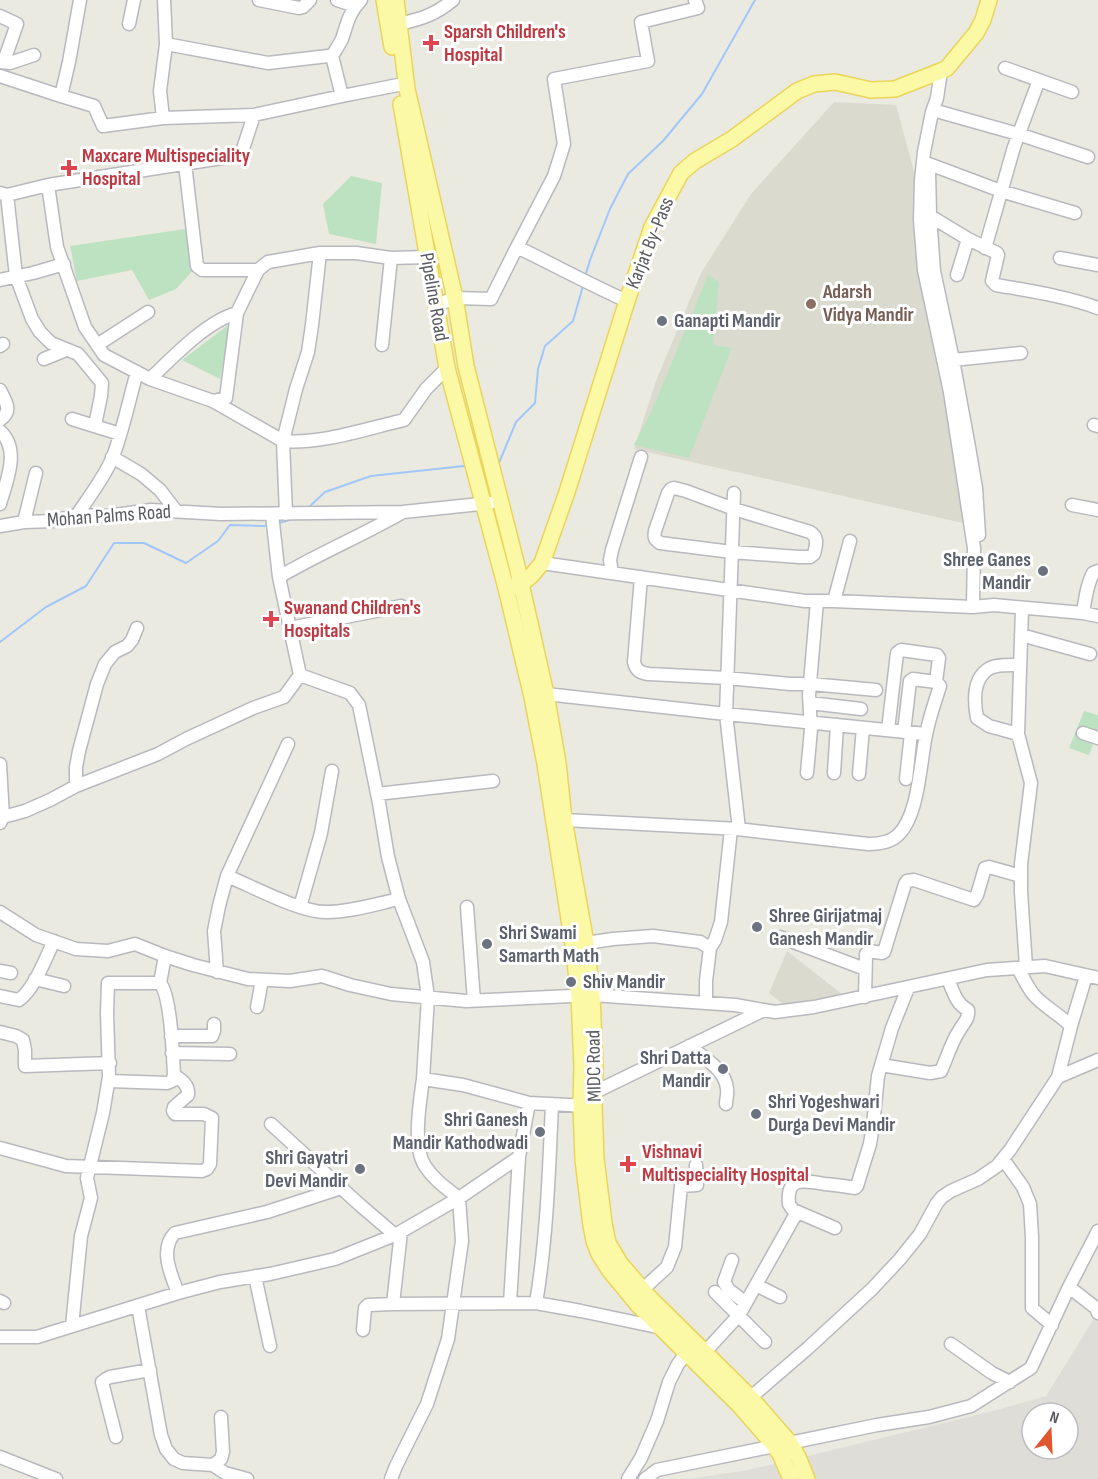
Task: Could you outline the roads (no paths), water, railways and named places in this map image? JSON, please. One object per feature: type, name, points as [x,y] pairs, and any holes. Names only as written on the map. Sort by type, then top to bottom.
[{"type":"main road","name":"Pipeline Road","points":[[384,0],[447,368],[482,504],[513,587]]},
{"type":"main road","name":"Pipeline Road","points":[[396,0],[407,89],[455,298],[468,375],[517,566],[513,587]]},
{"type":"main road","points":[[980,0],[983,20],[996,9],[1000,0]]},
{"type":"main road","name":"Karjat By-Pass","points":[[513,587],[532,575],[542,563],[652,226],[681,173],[797,91],[814,84],[835,82],[871,90],[895,88],[947,68],[976,33],[989,0]]},
{"type":"main road","name":"MIDC Road","points":[[513,587],[546,694],[558,763],[564,820],[586,944],[586,996]]},
{"type":"main road","name":"MIDC Road","points":[[513,587],[545,765],[573,945],[586,996],[595,1066],[583,1160],[594,1241],[610,1271],[638,1305],[662,1328],[696,1349]]},
{"type":"main road","name":"MIDC Road","points":[[590,1101],[603,1223],[608,1243],[620,1263],[642,1290],[782,1444],[798,1457],[807,1479]]},
{"type":"main road","name":"MIDC Road","points":[[782,1444],[780,1454],[791,1479]]},
{"type":"street","points":[[61,96],[80,0]]},
{"type":"street","points":[[129,24],[134,0]]},
{"type":"street","points":[[163,118],[160,91],[166,44],[164,0]]},
{"type":"street","points":[[259,0],[299,8],[310,0]]},
{"type":"street","points":[[337,0],[358,3],[346,21],[341,41],[332,57],[342,96]]},
{"type":"street","points":[[436,305],[455,298],[491,299],[554,177],[564,144],[554,79],[648,61],[641,22],[698,8],[695,0]]},
{"type":"street","points":[[399,24],[421,20],[446,2]]},
{"type":"street","points":[[0,16],[17,24],[5,58],[0,62]]},
{"type":"street","points":[[166,44],[268,63],[332,57]]},
{"type":"street","points":[[0,62],[10,63],[34,55]]},
{"type":"street","points":[[1005,69],[1072,92]]},
{"type":"street","points":[[941,71],[924,152],[921,180],[934,271],[976,488],[979,515],[977,607]]},
{"type":"street","points":[[0,76],[94,106],[103,126],[163,118],[254,115],[398,85]]},
{"type":"street","points":[[985,248],[1018,134],[1039,80]]},
{"type":"street","points":[[937,98],[940,112],[929,164],[924,270],[950,392],[974,548],[977,607]]},
{"type":"street","points":[[940,112],[1088,157]]},
{"type":"street","points":[[95,425],[102,382],[78,354],[51,343],[32,319],[16,276],[3,194],[241,155],[254,115]]},
{"type":"street","points":[[185,164],[196,266],[202,270],[258,270]]},
{"type":"street","points":[[929,164],[1001,191],[1075,213]]},
{"type":"street","points":[[48,185],[57,247],[85,327],[104,355],[150,378],[213,401],[283,441],[296,442],[338,436],[404,420],[426,390],[447,368]]},
{"type":"street","points":[[925,216],[995,252],[998,255],[992,281],[996,285],[1056,296],[1098,308]]},
{"type":"street","points":[[957,275],[968,239]]},
{"type":"street","points":[[516,249],[521,249],[596,288],[627,301]]},
{"type":"street","points":[[213,401],[226,398],[237,313],[258,270],[268,262],[320,253],[356,253],[390,258],[427,257]]},
{"type":"street","points":[[288,514],[283,441],[308,352],[320,253]]},
{"type":"street","points":[[382,345],[390,258]]},
{"type":"street","points":[[1060,258],[1098,265]]},
{"type":"street","points":[[0,280],[64,264]]},
{"type":"street","points":[[97,345],[148,312]]},
{"type":"street","points":[[150,378],[190,342],[224,316],[237,313]]},
{"type":"street","points":[[44,359],[66,350]]},
{"type":"street","points":[[953,360],[1021,353]]},
{"type":"street","points":[[77,515],[104,474],[112,457],[136,372]]},
{"type":"street","points":[[0,390],[8,411],[0,420]]},
{"type":"street","points":[[72,419],[120,434]]},
{"type":"street","points":[[0,431],[4,434],[10,447],[11,462],[0,504]]},
{"type":"street","points":[[112,457],[141,474],[160,490],[176,511]]},
{"type":"street","points":[[612,573],[610,560],[612,550],[641,457]]},
{"type":"street","points":[[24,522],[36,473]]},
{"type":"street","points":[[671,489],[686,491],[734,509],[814,534],[816,543],[814,554],[810,557],[732,552],[660,543],[654,537],[654,531],[671,489]]},
{"type":"street","points":[[734,494],[726,714],[739,829],[734,829]]},
{"type":"street","points":[[279,577],[403,512],[500,501]]},
{"type":"street","points":[[1072,505],[1098,510]]},
{"type":"street","name":"Mohan Palms Road","points":[[0,526],[54,521],[77,515],[107,516],[151,510],[272,517],[288,514],[403,512]]},
{"type":"street","points":[[0,764],[1,820],[50,800],[76,786],[158,754],[253,708],[284,697],[300,675],[279,577],[272,517]]},
{"type":"street","points":[[834,601],[850,541]]},
{"type":"street","points":[[542,563],[805,601],[977,607],[994,605],[1098,616]]},
{"type":"street","points":[[1083,613],[1093,573],[1098,571]]},
{"type":"street","points":[[641,577],[634,662],[637,670],[649,674],[876,690]]},
{"type":"street","points":[[817,601],[811,684],[812,704],[818,720]]},
{"type":"street","points":[[290,628],[401,606]]},
{"type":"street","points":[[1022,608],[1018,734],[1031,783],[1021,876],[1022,967],[1032,992],[1071,1026]]},
{"type":"street","points":[[76,786],[79,751],[96,684],[105,664],[115,652],[127,646],[137,628]]},
{"type":"street","points":[[1021,634],[1090,654]]},
{"type":"street","points":[[888,730],[897,652],[901,650],[939,656],[936,682]]},
{"type":"street","points":[[1018,734],[989,726],[977,718],[975,694],[978,682],[991,668],[1020,665]]},
{"type":"street","points":[[300,675],[350,693],[359,705],[388,856],[399,899],[423,962],[428,997],[423,1079],[418,1110],[418,1141],[423,1164],[438,1183],[459,1198]]},
{"type":"street","points":[[564,820],[734,829],[868,844],[882,843],[897,837],[910,819],[926,734],[940,686],[936,682],[911,679],[906,779]]},
{"type":"street","points":[[546,694],[726,714],[840,723],[860,720]]},
{"type":"street","points":[[812,704],[888,730],[926,734]]},
{"type":"street","points":[[807,773],[811,729],[818,720]]},
{"type":"street","points":[[859,774],[860,720]]},
{"type":"street","points":[[834,773],[840,723]]},
{"type":"street","points":[[1083,733],[1098,738]]},
{"type":"street","points":[[218,972],[214,931],[227,876],[288,744]]},
{"type":"street","points":[[300,907],[321,833],[332,771]]},
{"type":"street","points":[[377,794],[493,781]]},
{"type":"street","points":[[706,1003],[710,948],[721,922],[734,829]]},
{"type":"street","points":[[865,997],[867,952],[884,952],[907,881],[914,880],[974,900],[985,868],[989,867],[1021,876]]},
{"type":"street","points":[[227,876],[314,911],[346,910],[399,899]]},
{"type":"street","points":[[467,908],[474,1001]]},
{"type":"street","points":[[0,912],[36,935],[76,949],[108,951],[135,944],[165,956],[248,980],[290,981],[322,976],[350,986],[391,994],[466,1001],[586,996],[735,1005],[775,1012],[865,997],[987,970],[1045,966],[1092,977],[1071,1026],[1058,1077],[1003,1159],[978,1179],[942,1197],[920,1234],[872,1289],[745,1402]]},
{"type":"street","points":[[586,944],[653,936],[700,942],[710,948]]},
{"type":"street","points":[[780,937],[865,969]]},
{"type":"street","points":[[0,996],[19,1000],[27,992],[54,941]]},
{"type":"street","points":[[109,1081],[166,1083],[172,1081],[174,1075],[168,1005],[164,988],[160,983],[165,956]]},
{"type":"street","points":[[35,979],[64,986]]},
{"type":"street","points":[[881,1065],[930,1073],[941,1071],[969,1014],[954,996],[948,979]]},
{"type":"street","points":[[257,1007],[262,980]]},
{"type":"street","points":[[72,1326],[81,1236],[91,1198],[87,1178],[104,1113],[109,1081],[108,983],[160,983]]},
{"type":"street","points":[[835,1228],[790,1208],[788,1195],[792,1186],[800,1180],[857,1187],[870,1143],[881,1065],[892,1028],[908,988]]},
{"type":"street","points":[[423,1079],[463,1084],[529,1103],[590,1101],[689,1046],[764,1010]]},
{"type":"street","points":[[171,1036],[212,1036],[214,1024]]},
{"type":"street","points":[[0,1032],[16,1035],[23,1040],[25,1066],[110,1063]]},
{"type":"street","points":[[689,1046],[716,1066],[723,1076],[728,1087],[726,1104]]},
{"type":"street","points":[[172,1053],[230,1054]]},
{"type":"street","points":[[1058,1077],[1098,1060]]},
{"type":"street","points":[[0,1148],[66,1166],[202,1171],[207,1169],[210,1164],[212,1118],[204,1114],[175,1114],[173,1112],[174,1107],[188,1095],[186,1084],[174,1075]]},
{"type":"street","points":[[510,1303],[519,1157],[529,1103]]},
{"type":"street","points":[[536,1303],[546,1228],[552,1104]]},
{"type":"street","points":[[271,1124],[341,1188],[398,1234]]},
{"type":"street","points":[[0,1337],[37,1337],[220,1282],[335,1259],[398,1234],[459,1198],[519,1157]]},
{"type":"street","points":[[1003,1159],[1023,1187],[1030,1204],[1032,1308],[1052,1325]]},
{"type":"street","points":[[642,1290],[667,1268],[675,1247],[681,1186],[697,1185],[696,1165]]},
{"type":"street","points":[[178,1293],[170,1271],[167,1252],[170,1238],[175,1233],[267,1212],[341,1188]]},
{"type":"street","points":[[391,1479],[427,1404],[448,1339],[462,1241],[459,1198]]},
{"type":"street","points":[[628,1479],[641,1458],[678,1364],[742,1309],[796,1212]]},
{"type":"street","points":[[645,1479],[657,1470],[877,1425],[929,1417],[971,1406],[1031,1368],[1098,1231]]},
{"type":"street","points":[[393,1304],[398,1234]]},
{"type":"street","points":[[732,1260],[724,1282],[765,1342]]},
{"type":"street","points":[[255,1276],[270,1346]]},
{"type":"street","points":[[756,1285],[780,1297]]},
{"type":"street","points":[[1069,1287],[1096,1308],[1098,1313]]},
{"type":"street","points":[[714,1292],[742,1309]]},
{"type":"street","points":[[363,1330],[365,1308],[368,1305],[510,1303],[536,1303],[662,1328]]},
{"type":"street","points":[[138,1306],[161,1435],[166,1449],[174,1459],[183,1463],[213,1465],[225,1473],[247,1479]]},
{"type":"street","points":[[951,1344],[984,1368],[1010,1382]]},
{"type":"street","points":[[116,1437],[102,1382],[110,1377],[150,1370]]},
{"type":"street","points":[[213,1465],[221,1459],[223,1452],[221,1416]]},
{"type":"street","points":[[0,1457],[42,1477],[56,1479]]},
{"type":"waterway","points":[[585,277],[610,209],[628,174],[663,141],[702,94],[755,0]]},
{"type":"waterway","points":[[499,463],[516,422],[535,403],[538,369],[545,346],[573,321],[583,286]]},
{"type":"waterway","points":[[307,509],[325,492],[371,476],[464,466]]},
{"type":"waterway","points":[[279,523],[293,519]]},
{"type":"waterway","points":[[0,642],[46,607],[86,586],[114,543],[144,543],[186,563],[218,541],[230,525],[264,526],[270,524]]},
{"type":"place","name":"Sparsh Children's Hospital","points":[[431,43]]},
{"type":"place","name":"Maxcare Multispeciality Hospital","points":[[69,168]]},
{"type":"place","name":"Adarsh Vidya Mandir","points":[[811,304]]},
{"type":"place","name":"Ganapti Mandir","points":[[662,321]]},
{"type":"place","name":"Shree Ganes Mandir","points":[[1043,571]]},
{"type":"place","name":"Swanand Children's Hospitals","points":[[271,619]]},
{"type":"place","name":"Shree Girijatmaj Ganesh Mandir","points":[[757,927]]},
{"type":"place","name":"Shri Swami Samarth Math","points":[[487,944]]},
{"type":"place","name":"Shiv Mandir","points":[[571,982]]},
{"type":"place","name":"Shri Datta Mandir","points":[[723,1069]]},
{"type":"place","name":"Shri Yogeshwari Durga Devi Mandir","points":[[756,1114]]},
{"type":"place","name":"Shri Ganesh Mandir Kathodwadi","points":[[540,1132]]},
{"type":"place","name":"Vishnavi Multispeciality Hospital","points":[[628,1164]]},
{"type":"place","name":"Shri Gayatri Devi Mandir","points":[[360,1169]]}]
